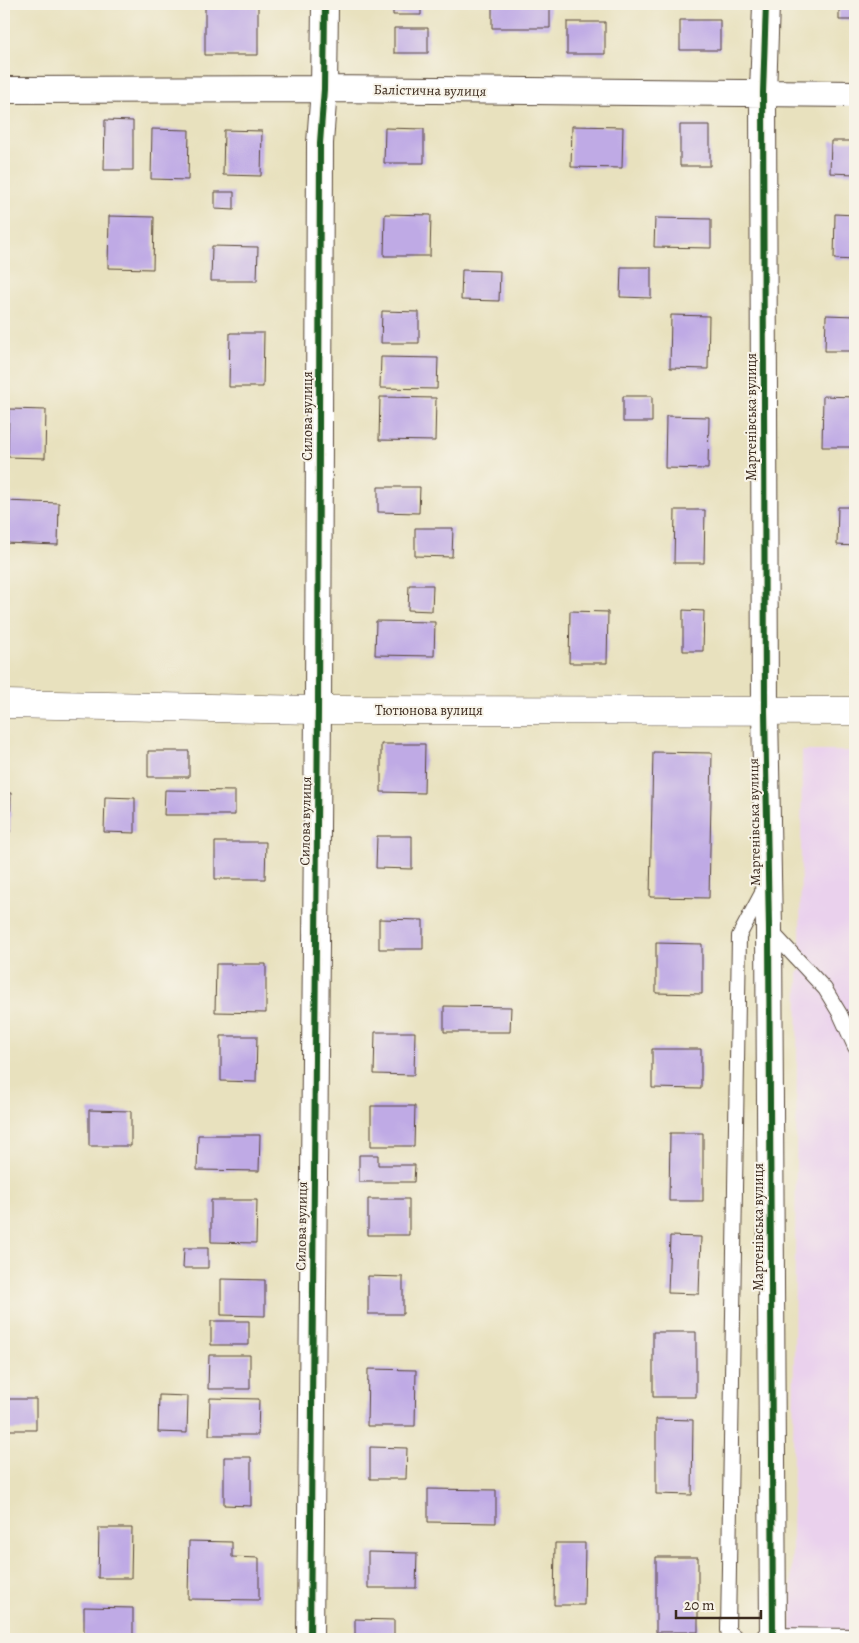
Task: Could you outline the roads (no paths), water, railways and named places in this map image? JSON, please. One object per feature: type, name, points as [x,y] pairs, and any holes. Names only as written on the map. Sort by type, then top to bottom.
[{"type":"street","name":"Силова вулиця","points":[[310,1639],[318,710],[320,143],[324,89],[325,4]]},
{"type":"street","name":"Мартенівська вулиця","points":[[766,4],[763,93],[765,712],[769,930],[771,1637]]},
{"type":"street","name":"Балістична вулиця","points":[[4,90],[324,89],[855,94]]},
{"type":"street","name":"Тютюнова вулиця","points":[[4,704],[318,710],[855,711]]},
{"type":"lane","points":[[738,1639],[728,1631],[739,936],[768,882]]},
{"type":"lane","points":[[769,930],[825,989],[840,1014],[855,1047]]},
{"type":"lane","points":[[771,1637],[855,1636]]}]
